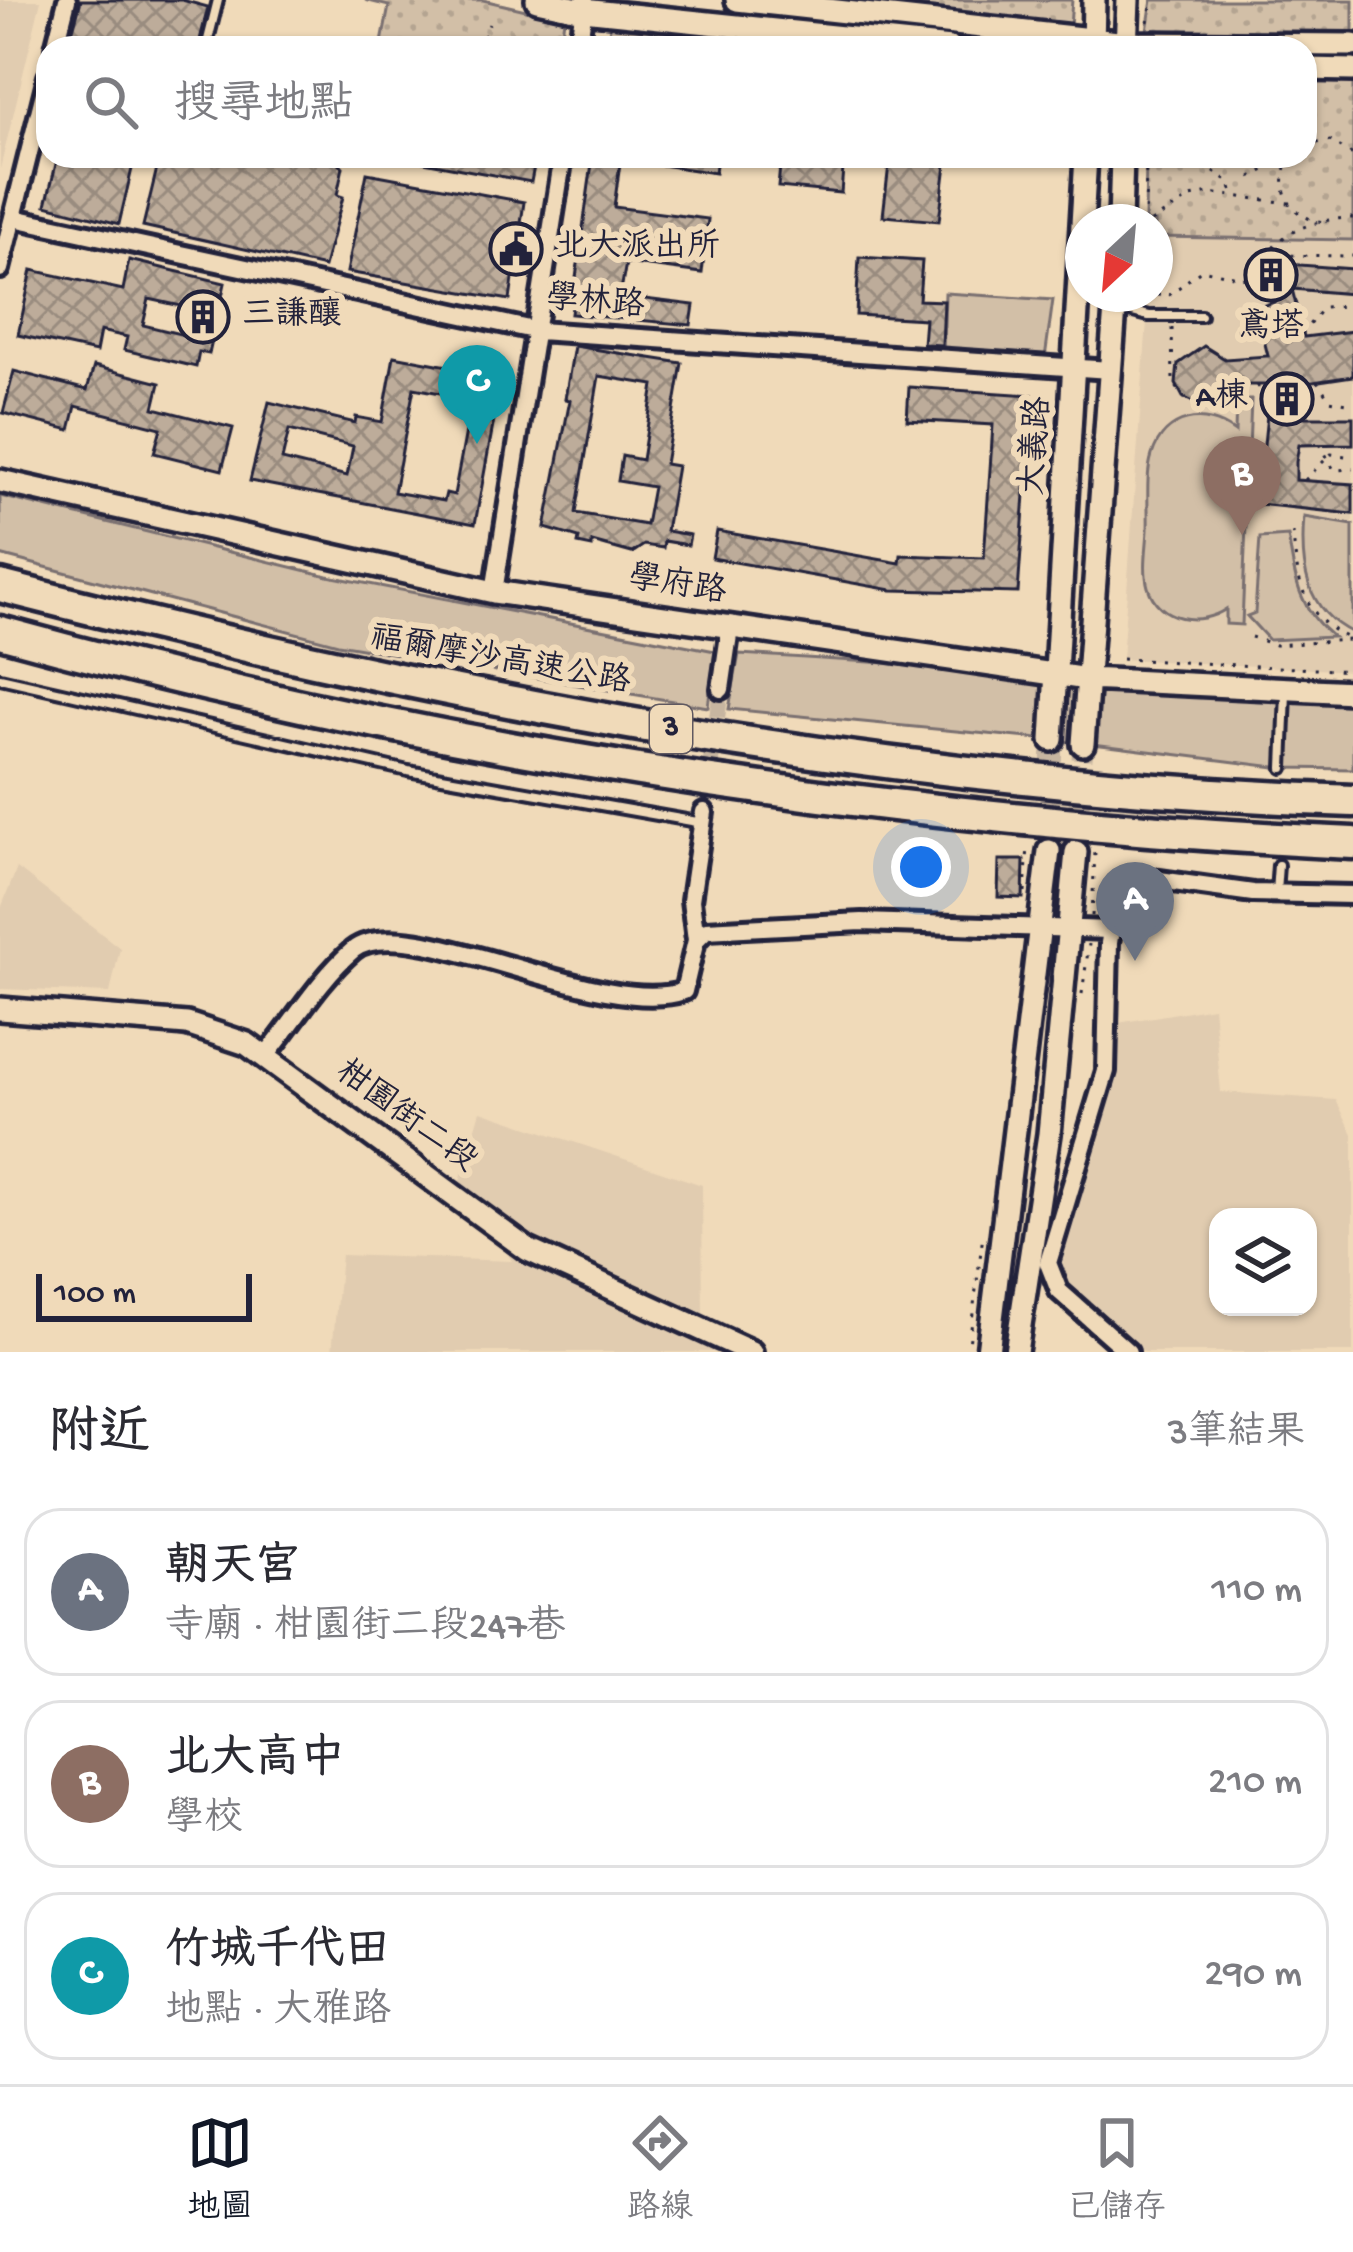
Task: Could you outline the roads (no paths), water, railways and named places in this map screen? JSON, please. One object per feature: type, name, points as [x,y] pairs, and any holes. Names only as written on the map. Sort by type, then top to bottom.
[{"type":"highway","name":"福爾摩沙高速公路","points":[[0,586],[376,678],[581,715],[1046,781],[1353,801]]},
{"type":"highway","name":"3","points":[[0,632],[360,717],[830,798],[1036,821],[1353,843]]},
{"type":"street","points":[[58,36],[67,0]]},
{"type":"street","points":[[537,0],[848,36]]},
{"type":"street","points":[[737,0],[1028,36]]},
{"type":"street","points":[[1093,36],[1094,0]]},
{"type":"street","points":[[1128,0],[1133,36]]},
{"type":"street","points":[[580,36],[584,5]]},
{"type":"street","points":[[1317,46],[1353,46]]},
{"type":"street","points":[[1317,69],[1353,70]]},
{"type":"street","points":[[0,269],[36,127]]},
{"type":"street","points":[[494,592],[561,168]]},
{"type":"street","name":"大義路","points":[[1052,740],[1085,168]]},
{"type":"street","points":[[1121,204],[1122,168]]},
{"type":"street","name":"學林路","points":[[14,218],[538,331],[1110,370]]},
{"type":"street","name":"大義路","points":[[1083,744],[1115,312]]},
{"type":"street","name":"學府路","points":[[0,481],[494,592],[1087,680],[1353,692]]},
{"type":"street","points":[[721,688],[730,628]]},
{"type":"street","points":[[265,1057],[354,949],[379,937],[406,938],[518,972],[647,997],[684,991],[696,940],[691,900],[703,818]]},
{"type":"street","points":[[988,1352],[1049,851]]},
{"type":"street","points":[[1016,1352],[1049,1134],[1076,852]]},
{"type":"street","points":[[1128,1352],[1060,1291],[1048,1263],[1106,1070],[1110,931],[1118,886],[1130,875],[1276,893],[1353,895]]},
{"type":"street","points":[[696,940],[706,930],[862,922],[1110,931]]},
{"type":"street","name":"柑園街二段","points":[[0,1009],[187,1024],[247,1044],[528,1250],[744,1351]]},
{"type":"lane","points":[[209,36],[218,0]]},
{"type":"lane","points":[[1140,312],[1201,316]]},
{"type":"lane","points":[[0,679],[407,770],[703,818]]},
{"type":"lane","points":[[1283,769],[1286,689]]},
{"type":"lane","points":[[1276,893],[1277,865]]},
{"type":"waterway","points":[[0,1020],[59,1024]]},
{"type":"waterway","points":[[160,1032],[213,1043]]},
{"type":"waterway","points":[[229,1049],[252,1059]]},
{"type":"tunnel","points":[[704,812],[721,689]]},
{"type":"tunnel","points":[[1049,835],[1052,740]]},
{"type":"tunnel","points":[[1076,852],[1083,744]]},
{"type":"place","name":"北大派出所","points":[[516,249]]},
{"type":"place","name":"鳶塔","points":[[1271,275]]},
{"type":"place","name":"三謙釀","points":[[203,317]]},
{"type":"place","name":"A棟","points":[[1287,399]]},
{"type":"place","name":"竹城千代田","points":[[477,444]]},
{"type":"place","name":"北大高中","points":[[1242,535]]},
{"type":"place","name":"朝天宮","points":[[1135,961]]}]
